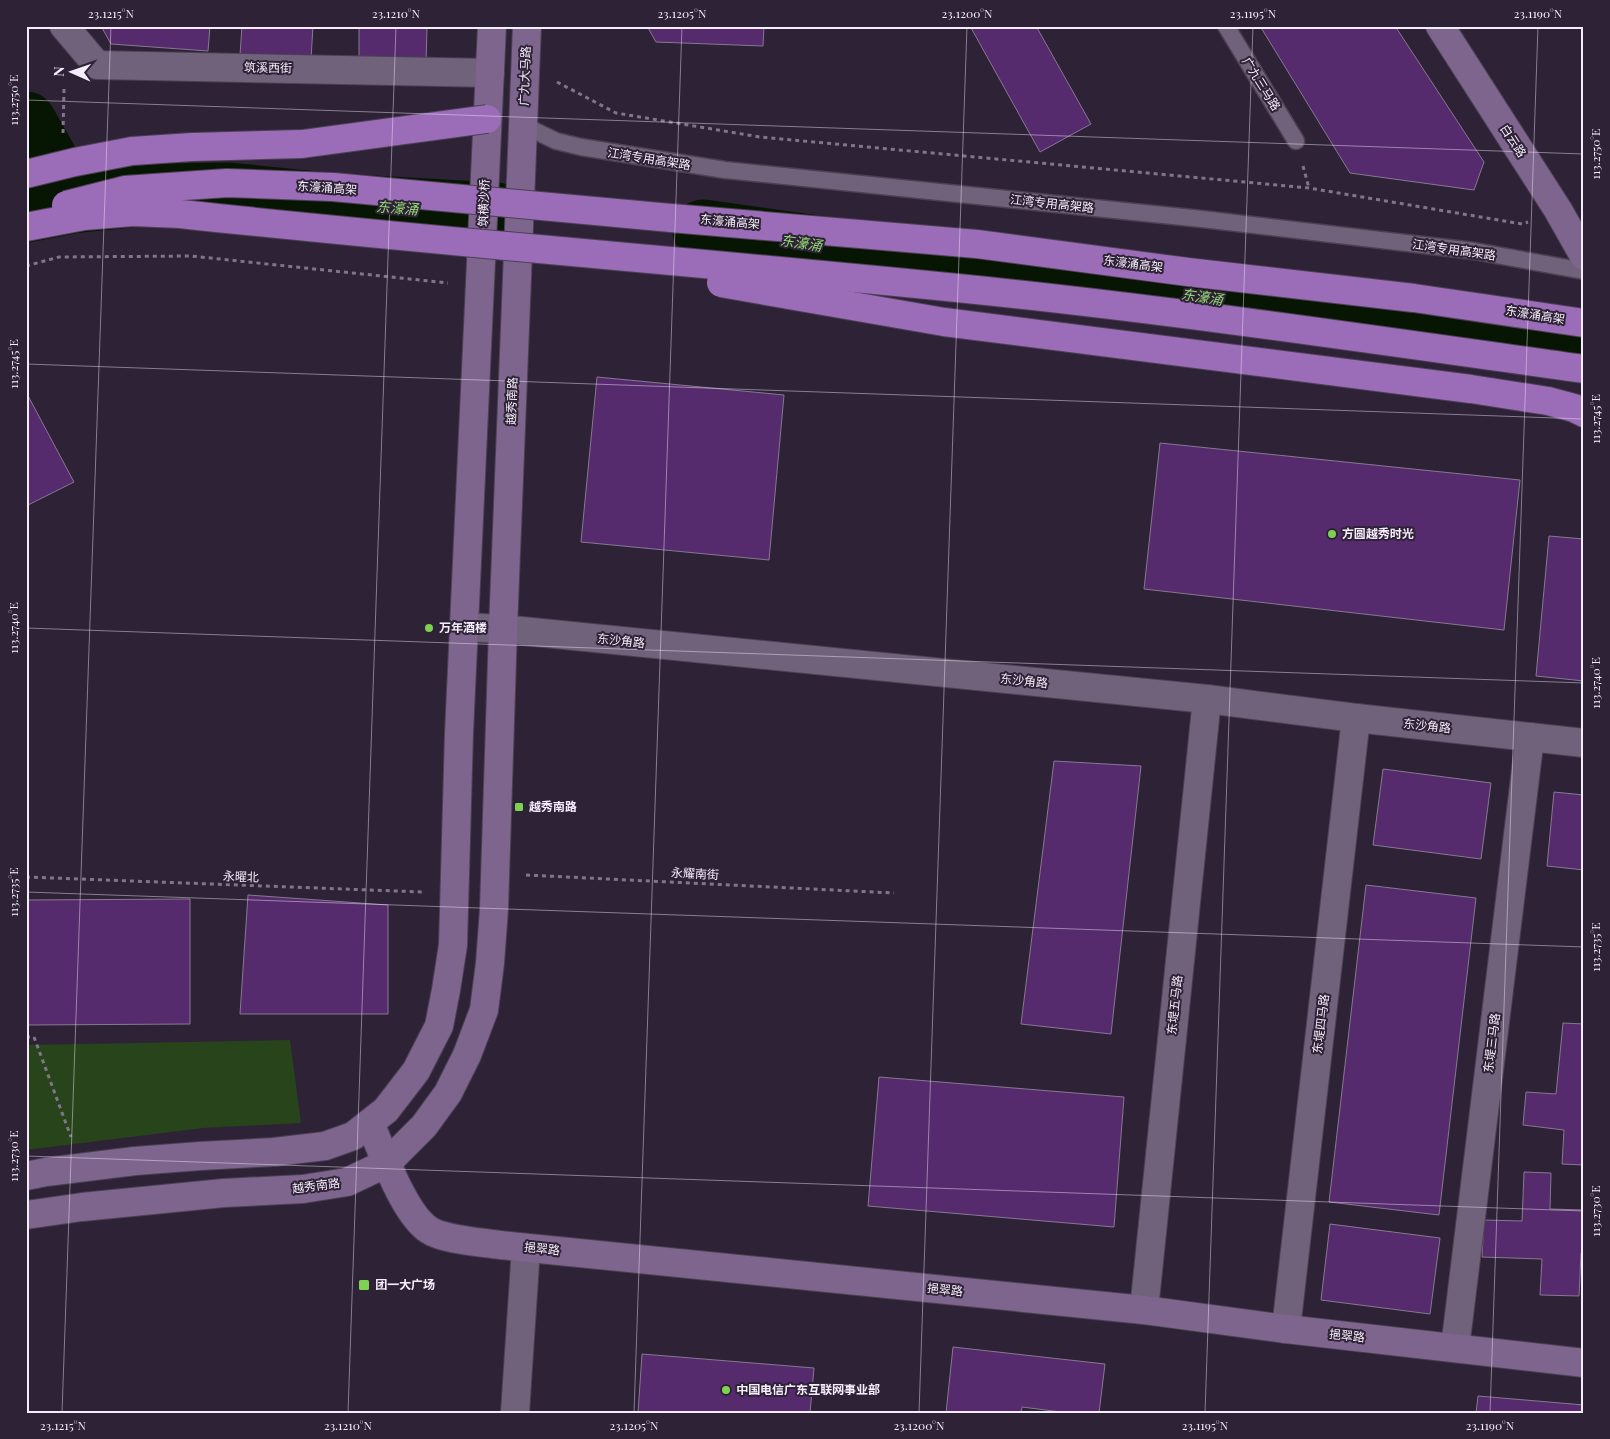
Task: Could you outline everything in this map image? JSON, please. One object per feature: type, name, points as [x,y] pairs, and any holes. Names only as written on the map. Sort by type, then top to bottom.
[{"type":"highway","points":[[26,174],[132,151],[192,147],[302,144],[487,119]]},
{"type":"highway","name":"东濠涌高架","points":[[26,216],[125,190],[226,183],[333,187],[977,244],[1188,272],[1414,298],[1584,323]]},
{"type":"highway","points":[[26,227],[104,214],[133,212],[180,214],[958,288],[1123,306],[1584,369]]},
{"type":"highway","points":[[513,247],[944,322],[1472,389],[1548,402],[1574,408],[1584,413]]},
{"type":"main road","points":[[487,119],[492,26]]},
{"type":"main road","name":"广九大马路","points":[[523,125],[527,26]]},
{"type":"main road","name":"白云路","points":[[1440,26],[1558,210],[1584,256]]},
{"type":"main road","name":"筑横沙桥","points":[[481,286],[487,119]]},
{"type":"main road","name":"越秀南路","points":[[26,1215],[82,1207],[224,1193],[303,1189],[347,1182],[387,1163],[424,1126],[448,1093],[467,1055],[484,1010],[490,963],[523,125]]},
{"type":"main road","points":[[26,1176],[144,1160],[274,1152],[325,1146],[352,1136],[386,1110],[416,1071],[439,1026],[453,945],[464,627],[481,286]]},
{"type":"main road","name":"挹翠路","points":[[370,1123],[410,1211],[429,1230],[450,1237],[526,1248],[1144,1310],[1286,1329],[1584,1362]]},
{"type":"street","name":"筑溪西街","points":[[64,26],[97,64],[490,73]]},
{"type":"street","name":"东沙角路","points":[[464,627],[503,629],[1207,699],[1356,718],[1584,743]]},
{"type":"street","name":"东堤五马路","points":[[1144,1310],[1207,699]]},
{"type":"street","name":"东堤四马路","points":[[1286,1329],[1356,718]]},
{"type":"street","name":"东堤三马路","points":[[1455,1348],[1530,737]]},
{"type":"street","points":[[515,1413],[526,1248]]},
{"type":"lane","name":"广九三马路","points":[[1226,26],[1296,141]]},
{"type":"lane","name":"江湾专用高架路","points":[[523,125],[556,141],[581,148],[707,168],[1202,219],[1474,251],[1584,271]]},
{"type":"path","points":[[525,66],[616,113],[760,137],[1309,188],[1522,224],[1558,210]]},
{"type":"path","points":[[26,266],[60,256],[191,256],[481,286]]},
{"type":"path","name":"永耀南街","points":[[495,873],[894,893]]},
{"type":"path","name":"永曜北","points":[[26,877],[455,893]]},
{"type":"path","points":[[26,1038],[34,1037],[82,1167]]},
{"type":"green space","points":[[290,1040],[301,1123],[203,1128],[26,1150],[26,1045]]},
{"type":"building","points":[[101,26],[210,26],[208,51],[111,44]]},
{"type":"building","points":[[242,26],[313,26],[311,59],[240,55]]},
{"type":"building","points":[[359,26],[427,26],[426,65],[359,64]]},
{"type":"building","points":[[647,26],[764,26],[763,46],[656,42]]},
{"type":"building","points":[[970,26],[1036,26],[1091,124],[1040,152]]},
{"type":"building","points":[[1260,26],[1395,26],[1484,162],[1474,190],[1350,173]]},
{"type":"building","points":[[597,377],[784,395],[769,560],[581,542]]},
{"type":"building","points":[[26,392],[74,482],[26,506]]},
{"type":"building","name":"方圆越秀时光","points":[[1160,443],[1520,480],[1504,630],[1144,589]]},
{"type":"building","points":[[1549,536],[1584,539],[1584,681],[1536,676]]},
{"type":"building","points":[[1054,761],[1141,766],[1111,1034],[1021,1024]]},
{"type":"building","points":[[1383,769],[1491,783],[1481,859],[1373,845]]},
{"type":"building","points":[[1554,792],[1584,795],[1584,870],[1547,866]]},
{"type":"building","points":[[1366,885],[1476,898],[1439,1215],[1329,1202]]},
{"type":"building","points":[[248,895],[388,905],[388,1014],[240,1014]]},
{"type":"building","points":[[190,899],[190,1024],[26,1025],[26,900]]},
{"type":"building","points":[[1563,1023],[1584,1024],[1584,1165],[1562,1164],[1564,1130],[1523,1125],[1526,1092],[1556,1094]]},
{"type":"building","points":[[879,1077],[1124,1097],[1114,1227],[868,1206]]},
{"type":"building","points":[[1524,1172],[1551,1173],[1550,1209],[1584,1210],[1584,1253],[1581,1253],[1579,1296],[1540,1295],[1542,1259],[1482,1257],[1484,1220],[1522,1221]]},
{"type":"building","points":[[1330,1224],[1440,1238],[1430,1314],[1321,1300]]},
{"type":"building","points":[[953,1347],[1105,1364],[1099,1413],[1069,1413],[1022,1407],[1021,1413],[946,1413]]},
{"type":"building","name":"中国电信广东互联网事业部","points":[[642,1354],[814,1368],[810,1413],[638,1413]]},
{"type":"building","points":[[1478,1396],[1584,1405],[1584,1413],[1476,1413]]},
{"type":"waterway","points":[[26,122],[72,203]]},
{"type":"waterway","name":"东濠涌","points":[[26,212],[72,203],[161,194],[229,193],[337,204],[497,213]]},
{"type":"waterway","name":"东濠涌","points":[[703,230],[976,268],[1340,315],[1572,349]]},
{"type":"place","name":"方圆越秀时光","points":[[1332,534]]},
{"type":"place","name":"万年酒楼","points":[[429,628]]},
{"type":"place","name":"越秀南路","points":[[519,807]]},
{"type":"place","name":"团一大广场","points":[[364,1285]]},
{"type":"place","name":"中国电信广东互联网事业部","points":[[726,1390]]}]
